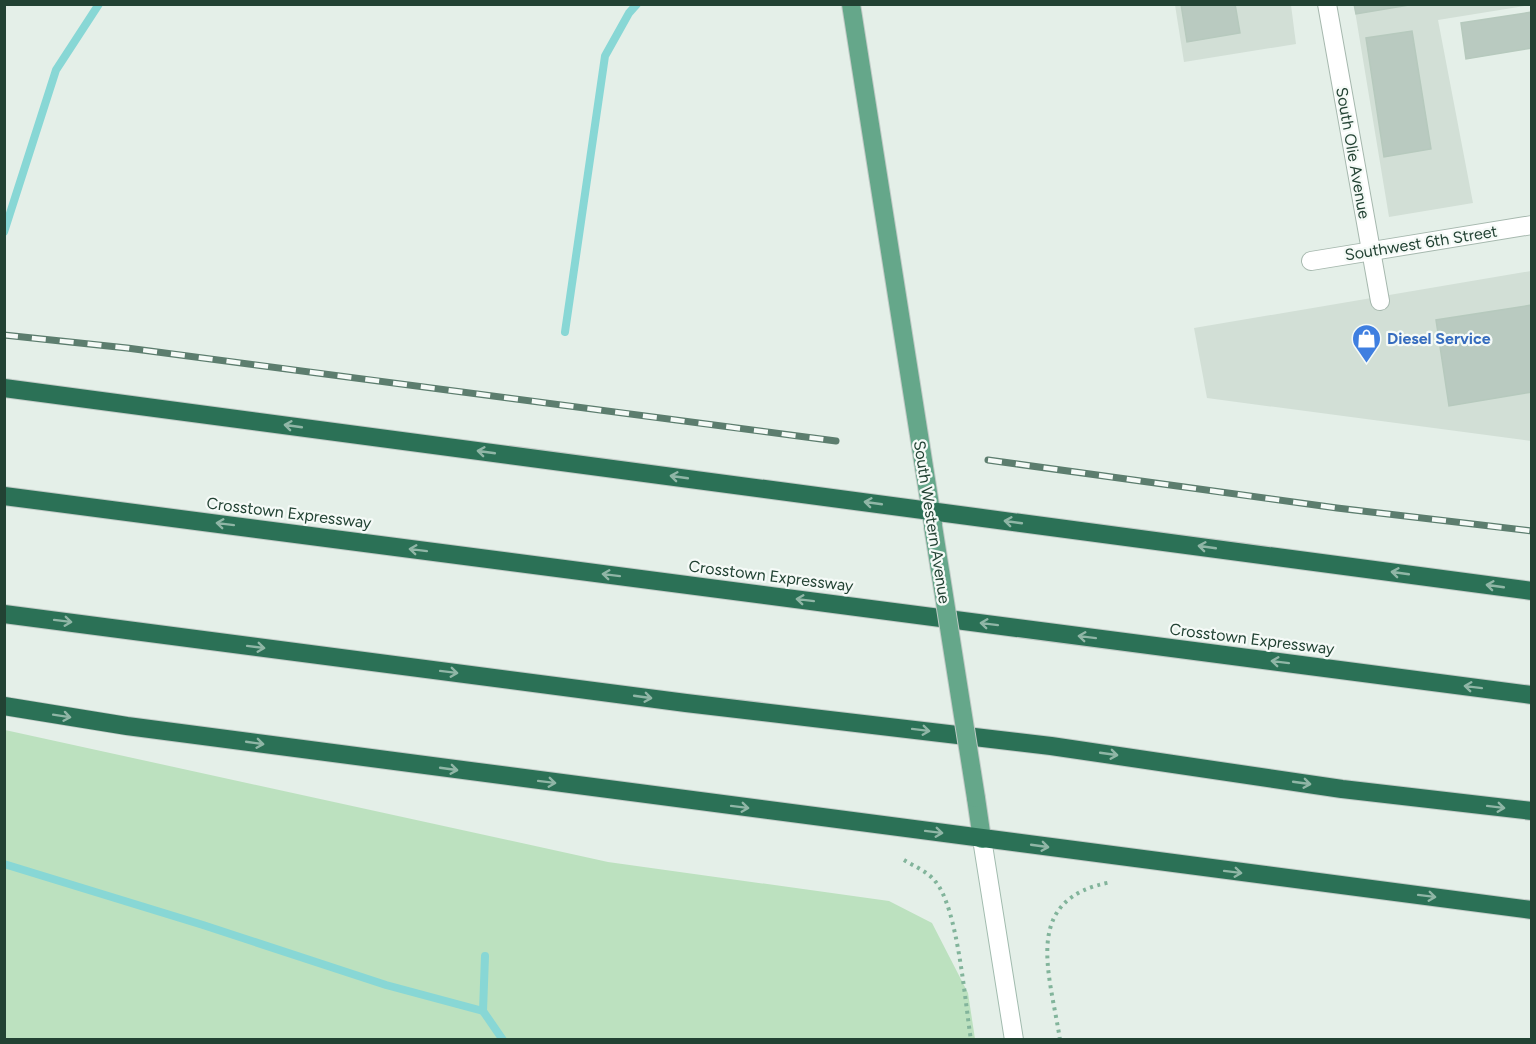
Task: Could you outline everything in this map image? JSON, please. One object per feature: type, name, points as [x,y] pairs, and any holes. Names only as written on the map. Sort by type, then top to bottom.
[{"type":"highway","points":[[4,388],[932,518],[1532,591]]},
{"type":"highway","name":"Crosstown Expressway","points":[[4,496],[1532,695]]},
{"type":"highway","points":[[4,614],[686,703],[1052,746],[1342,789],[1532,811]]},
{"type":"highway","points":[[4,706],[127,726],[1532,910]]},
{"type":"main road","name":"South Western Avenue","points":[[851,4],[982,839]]},
{"type":"street","name":"South Olie Avenue","points":[[1327,4],[1380,302]]},
{"type":"street","name":"Southwest 6th Street","points":[[1311,261],[1532,225]]},
{"type":"street","name":"South Western Avenue","points":[[982,839],[1014,1040]]},
{"type":"path","points":[[904,860],[935,880],[946,901],[953,926],[971,1040]]},
{"type":"path","points":[[1060,1040],[1047,953],[1049,928],[1055,914],[1075,893],[1089,886],[1112,882]]},
{"type":"shaded area","points":[[1175,5],[1291,5],[1296,44],[1184,62]]},
{"type":"shaded area","points":[[1354,5],[1531,5],[1438,20],[1473,203],[1389,217]]},
{"type":"shaded area","name":"Diesel Service","points":[[1531,271],[1531,441],[1207,398],[1194,328]]},
{"type":"green space","points":[[5,730],[608,862],[889,901],[932,923],[968,993],[975,1039],[5,1039]]},
{"type":"building","points":[[1181,4],[1235,4],[1240,33],[1187,42]]},
{"type":"building","points":[[1354,4],[1415,4],[1356,14]]},
{"type":"building","points":[[1532,12],[1532,48],[1466,59],[1461,23]]},
{"type":"building","points":[[1412,31],[1431,149],[1384,157],[1366,38]]},
{"type":"building","points":[[1532,305],[1532,392],[1449,406],[1436,320]]},
{"type":"waterway","points":[[4,232],[56,70],[99,4]]},
{"type":"waterway","points":[[565,332],[605,56],[629,13],[637,4]]},
{"type":"waterway","points":[[4,864],[203,925],[386,985],[483,1011]]},
{"type":"waterway","points":[[485,956],[483,1011],[503,1040]]},
{"type":"railway","points":[[4,335],[127,348],[836,441]]},
{"type":"railway","points":[[988,460],[1337,508],[1532,531]]},
{"type":"place","name":"Diesel Service","points":[[1366,364]]}]
